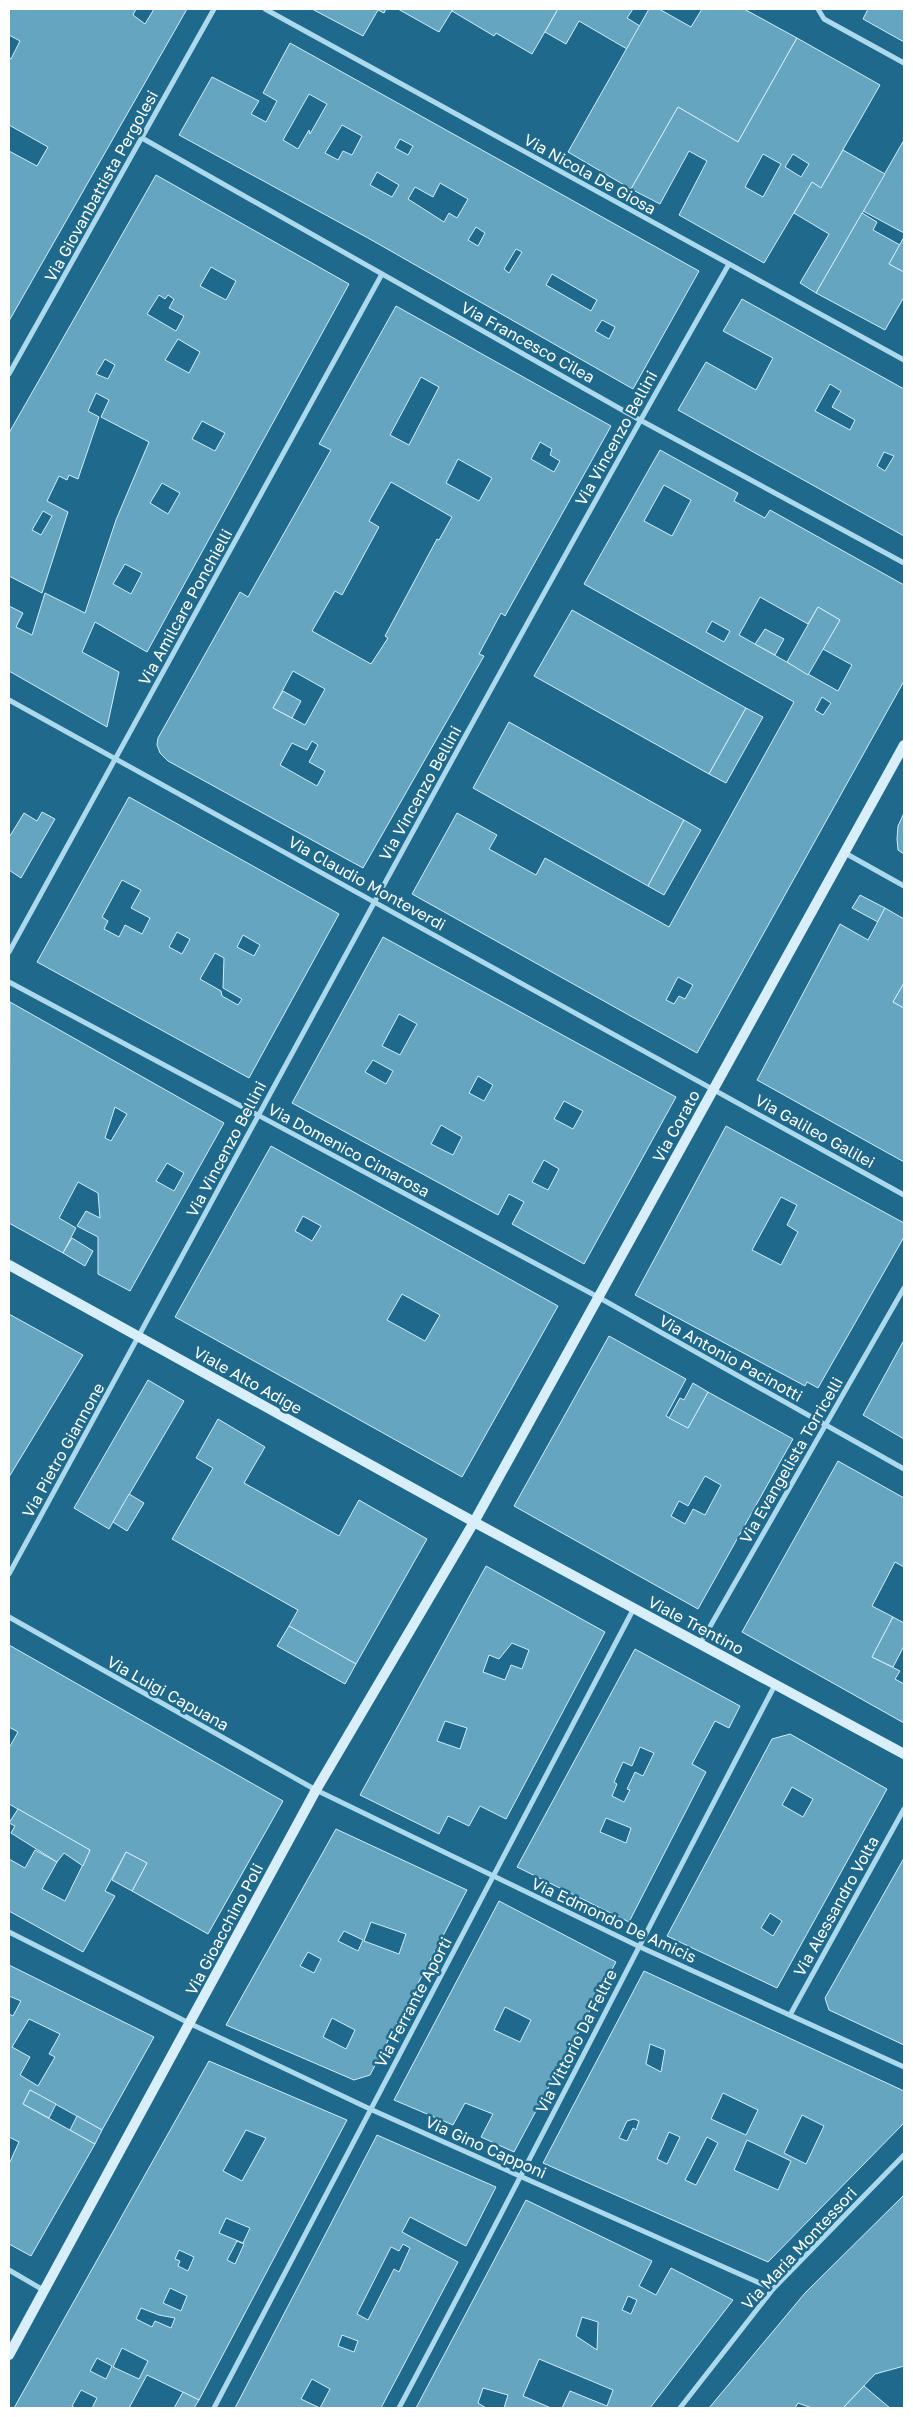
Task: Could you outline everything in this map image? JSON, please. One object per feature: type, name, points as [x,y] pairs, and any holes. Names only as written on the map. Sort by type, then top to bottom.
[{"type":"street","name":"Via Giovanbattista Pergolesi","points":[[9,374],[214,9]]},
{"type":"street","name":"Via Nicola De Giosa","points":[[265,9],[904,360]]},
{"type":"street","points":[[818,9],[824,19],[904,64]]},
{"type":"street","name":"Via Francesco Cilea","points":[[142,138],[640,420],[904,563]]},
{"type":"street","name":"Via Vincenzo Bellini","points":[[139,1337],[374,902],[640,420],[729,264]]},
{"type":"street","name":"Via Amilcare Ponchielli","points":[[9,952],[382,274]]},
{"type":"street","name":"Via Claudio Monteverdi","points":[[9,700],[713,1089]]},
{"type":"street","name":"Via Corato","points":[[474,1522],[904,745]]},
{"type":"street","points":[[844,853],[904,886]]},
{"type":"street","name":"Via Domenico Cimarosa","points":[[9,982],[598,1297]]},
{"type":"street","name":"Via Galileo Galilei","points":[[713,1089],[904,1195]]},
{"type":"street","name":"Viale Alto Adige","points":[[9,1265],[474,1522]]},
{"type":"street","name":"Via Evangelista Torricelli","points":[[700,1644],[904,1288]]},
{"type":"street","name":"Via Antonio Pacinotti","points":[[598,1297],[904,1469]]},
{"type":"street","name":"Via Pietro Giannone","points":[[9,1574],[139,1337]]},
{"type":"street","name":"Viale Trentino","points":[[474,1522],[904,1754]]},
{"type":"street","name":"Via Gioacchino Poli","points":[[9,2355],[316,1790],[474,1522]]},
{"type":"street","name":"Via Ferrante Aporti","points":[[214,2408],[634,1608]]},
{"type":"street","name":"Via Luigi Capuana","points":[[9,1617],[316,1790]]},
{"type":"street","name":"Via Vittorio Da Feltre","points":[[399,2408],[523,2176],[638,1946],[775,1685]]},
{"type":"street","name":"Via Edmondo De Amicis","points":[[316,1790],[638,1946],[904,2067]]},
{"type":"street","name":"Via Alessandro Volta","points":[[790,2015],[904,1809]]},
{"type":"street","name":"Via Gino Capponi","points":[[9,1932],[190,2024],[370,2109],[523,2176],[773,2290]]},
{"type":"street","name":"Via Maria Montessori","points":[[680,2408],[773,2290],[904,2155]]},
{"type":"street","points":[[9,2270],[45,2291]]},
{"type":"building","points":[[9,9],[136,9],[133,15],[145,24],[154,9],[187,9],[9,321],[9,151],[37,166],[48,147],[9,125],[9,58],[11,59],[20,41],[9,35]]},
{"type":"building","points":[[312,9],[386,9],[384,13],[378,10],[363,36]]},
{"type":"building","points":[[398,9],[453,9],[439,32]]},
{"type":"building","points":[[453,9],[558,9],[532,54],[496,33],[494,36],[452,11]]},
{"type":"building","points":[[558,9],[633,9],[627,18],[640,26],[627,49],[579,21],[566,44],[545,32]]},
{"type":"building","points":[[649,9],[659,9],[691,27],[702,9],[744,9],[797,38],[738,142],[678,107],[631,189],[568,152]]},
{"type":"building","points":[[868,9],[904,9],[904,42],[863,19]]},
{"type":"building","points":[[797,38],[880,85],[821,188],[812,182],[764,263],[679,215],[707,161],[689,151],[660,204],[631,189],[678,107],[738,142]],"holes":[[[763,154],[781,164],[763,197],[745,187]],[[793,154],[809,164],[801,177],[785,167]]]},
{"type":"building","points":[[290,43],[699,271],[633,389],[368,238],[179,135],[212,77],[259,101],[251,114],[266,122],[277,101],[263,93]],"holes":[[[309,94],[327,104],[310,134],[309,130],[298,149],[283,140]],[[342,125],[362,136],[352,155],[343,151],[338,160],[325,153]],[[400,139],[413,146],[408,155],[395,148]],[[377,172],[399,185],[392,197],[370,185]],[[440,183],[468,199],[457,218],[449,213],[444,222],[408,199],[415,187],[433,197]],[[476,227],[485,233],[478,246],[468,240]],[[516,249],[522,252],[509,273],[504,269]],[[552,274],[597,300],[591,311],[546,285]],[[602,320],[615,327],[609,339],[595,331]]]},
{"type":"building","points":[[904,140],[904,233],[863,211]]},
{"type":"building","points":[[843,150],[885,174],[816,293],[800,283],[829,234],[794,213],[812,182],[821,188]]},
{"type":"building","points":[[156,175],[349,284],[147,652],[95,622],[82,652],[119,672],[107,727],[9,671],[9,606],[23,613],[16,627],[32,635],[45,593],[85,613],[116,520],[149,442],[101,417],[109,400],[96,393],[88,411],[99,417],[78,479],[69,475],[67,480],[59,476],[47,501],[68,512],[42,593],[9,576],[9,433]],"holes":[[[211,267],[236,281],[226,300],[200,286]],[[159,295],[165,299],[168,295],[174,299],[169,308],[184,316],[176,331],[147,314]],[[178,339],[200,352],[189,373],[165,360]],[[105,359],[115,365],[108,379],[96,374]],[[202,421],[225,433],[215,451],[192,439]],[[162,483],[180,493],[168,514],[150,503]],[[43,511],[52,516],[41,535],[32,530]],[[125,564],[142,573],[131,594],[113,584]]]},
{"type":"building","points":[[862,213],[877,222],[873,230],[900,245],[889,264],[904,272],[904,297],[885,330],[816,293]]},
{"type":"building","points":[[904,237],[904,272],[889,264]]},
{"type":"building","points":[[742,299],[904,389],[904,536],[678,410],[706,362],[756,390],[773,358],[723,331]],"holes":[[[830,384],[841,391],[832,407],[855,420],[850,430],[815,411]],[[884,452],[894,456],[885,471],[877,466]]]},
{"type":"building","points":[[396,306],[611,426],[505,616],[501,613],[479,654],[484,656],[363,868],[168,761],[160,753],[157,745],[158,738],[240,592],[248,597],[331,450],[319,444]],"holes":[[[421,377],[439,387],[409,445],[390,435]],[[540,442],[552,449],[550,455],[560,461],[554,472],[531,459]],[[458,459],[492,478],[479,501],[446,483]],[[391,482],[452,517],[439,540],[437,539],[385,636],[388,638],[371,664],[312,631],[335,591],[342,595],[379,527],[369,521]],[[293,671],[325,689],[305,725],[273,708]],[[312,741],[318,745],[309,762],[325,771],[317,786],[280,765],[292,743],[307,750]]]},
{"type":"building","points":[[660,450],[738,493],[734,501],[765,518],[770,510],[904,585],[904,681],[697,1053],[412,894],[457,813],[497,835],[489,849],[536,875],[545,858],[669,927],[794,702],[584,584]],"holes":[[[664,485],[691,500],[672,536],[644,521]],[[760,597],[808,624],[818,607],[840,620],[823,649],[852,665],[838,691],[739,635]],[[712,621],[730,631],[724,642],[706,632]],[[822,697],[831,703],[823,715],[815,710]],[[678,977],[693,985],[685,999],[679,996],[674,1004],[666,1000]]]},
{"type":"building","points":[[818,607],[840,620],[808,675],[787,662]]},
{"type":"building","points":[[572,610],[746,708],[709,774],[534,676]]},
{"type":"building","points":[[765,629],[784,639],[775,655],[755,644]]},
{"type":"building","points":[[283,691],[301,701],[292,718],[273,708]]},
{"type":"building","points":[[746,708],[763,717],[726,783],[709,774]]},
{"type":"building","points":[[509,722],[684,820],[648,886],[473,788]]},
{"type":"building","points":[[129,797],[339,914],[249,1078],[37,962]],"holes":[[[122,880],[141,890],[131,908],[150,918],[142,934],[125,925],[119,937],[104,929],[108,921],[102,917]],[[177,932],[190,939],[182,954],[169,947]],[[243,935],[260,945],[254,956],[237,947]],[[215,953],[224,958],[223,988],[242,999],[238,1005],[222,996],[221,991],[200,979]]]},
{"type":"building","points":[[42,812],[55,819],[21,878],[9,870],[9,835],[24,813],[37,821]]},
{"type":"building","points":[[904,813],[904,854],[898,850],[897,839],[898,826]]},
{"type":"building","points":[[684,820],[701,830],[664,895],[648,886]]},
{"type":"building","points":[[860,895],[885,908],[878,922],[852,908]]},
{"type":"building","points":[[885,908],[904,919],[904,983],[893,1002],[904,1008],[904,1162],[757,1080],[840,924],[868,940]]},
{"type":"building","points":[[383,937],[676,1097],[584,1264],[512,1224],[524,1202],[509,1194],[498,1215],[292,1103]],"holes":[[[399,1014],[417,1024],[400,1055],[382,1046]],[[373,1060],[393,1071],[386,1084],[365,1072]],[[478,1076],[493,1085],[484,1101],[469,1093]],[[564,1101],[583,1111],[573,1129],[554,1119]],[[441,1125],[462,1137],[453,1155],[431,1144]],[[544,1160],[559,1169],[548,1190],[532,1182]]]},
{"type":"building","points":[[904,983],[904,1008],[893,1002]]},
{"type":"building","points":[[10,1002],[224,1123],[130,1291],[98,1274],[98,1237],[77,1226],[86,1211],[100,1218],[98,1193],[78,1182],[59,1218],[76,1228],[63,1253],[9,1223]],"holes":[[[115,1107],[127,1114],[111,1141],[105,1138]],[[167,1163],[184,1173],[174,1191],[156,1181]]]},
{"type":"building","points":[[726,1126],[904,1223],[904,1237],[818,1388],[807,1382],[805,1386],[635,1295]],"holes":[[[781,1197],[797,1205],[787,1225],[798,1232],[781,1265],[752,1250]]]},
{"type":"building","points":[[271,1146],[558,1306],[462,1477],[175,1317]],"holes":[[[303,1216],[321,1226],[312,1241],[295,1231]],[[402,1294],[440,1315],[425,1341],[387,1320]]]},
{"type":"building","points":[[72,1238],[93,1251],[85,1266],[63,1253]]},
{"type":"building","points":[[9,1314],[83,1355],[9,1477]]},
{"type":"building","points":[[609,1336],[686,1379],[666,1416],[688,1428],[708,1392],[793,1439],[698,1609],[514,1506]],"holes":[[[705,1476],[721,1485],[705,1515],[693,1509],[685,1524],[671,1516],[679,1501],[688,1506]]]},
{"type":"building","points":[[904,1340],[904,1439],[863,1415]]},
{"type":"building","points":[[148,1380],[184,1401],[109,1529],[74,1508]]},
{"type":"building","points":[[693,1383],[708,1392],[688,1428],[669,1418],[680,1398],[684,1400]]},
{"type":"building","points":[[218,1419],[265,1447],[244,1483],[339,1536],[359,1500],[427,1539],[356,1664],[289,1626],[298,1610],[172,1539],[213,1468],[196,1458]]},
{"type":"building","points":[[838,1461],[904,1498],[904,1567],[895,1562],[872,1606],[893,1617],[872,1657],[900,1671],[895,1679],[904,1684],[904,1723],[742,1632]]},
{"type":"building","points":[[129,1494],[144,1503],[127,1531],[113,1522]]},
{"type":"building","points":[[486,1566],[605,1632],[506,1819],[480,1806],[469,1826],[448,1816],[439,1834],[360,1795]],"holes":[[[512,1643],[529,1650],[522,1669],[511,1665],[505,1680],[483,1672],[489,1655],[499,1659]],[[445,1721],[467,1728],[460,1749],[437,1741]]]},
{"type":"building","points":[[893,1617],[904,1623],[904,1646],[893,1667],[872,1657]]},
{"type":"building","points":[[289,1626],[356,1664],[345,1684],[277,1646]]},
{"type":"building","points":[[9,1645],[283,1801],[208,1934],[132,1891],[147,1863],[126,1852],[105,1891],[115,1896],[83,1952],[9,1911],[9,1859],[25,1868],[35,1850],[57,1862],[42,1889],[65,1901],[90,1850],[9,1804],[9,1748],[18,1732],[9,1727]]},
{"type":"building","points":[[635,1649],[740,1706],[729,1728],[715,1721],[692,1764],[706,1772],[629,1922],[517,1867]],"holes":[[[640,1747],[654,1753],[643,1776],[635,1772],[627,1789],[630,1790],[624,1802],[612,1796],[617,1784],[614,1782],[623,1762],[632,1766]],[[606,1818],[631,1828],[626,1843],[600,1832]]]},
{"type":"building","points":[[790,1734],[887,1789],[777,1988],[667,1936],[772,1739]],"holes":[[[792,1787],[813,1799],[803,1817],[782,1805]],[[770,1913],[782,1921],[773,1936],[761,1928]]]},
{"type":"building","points":[[18,1809],[90,1850],[83,1866],[64,1853],[57,1862],[11,1833],[15,1826],[9,1823]]},
{"type":"building","points":[[336,1829],[467,1890],[370,2075],[354,2080],[226,2025]],"holes":[[[371,1922],[406,1934],[399,1954],[364,1941]],[[344,1931],[363,1940],[358,1951],[338,1941]],[[308,1952],[321,1959],[314,1973],[300,1966]],[[332,2018],[355,2030],[346,2049],[323,2037]]]},
{"type":"building","points":[[126,1852],[147,1863],[132,1891],[112,1880]]},
{"type":"building","points":[[904,1858],[904,2045],[829,2010],[825,1998]]},
{"type":"building","points":[[499,1901],[616,1962],[514,2152],[481,2137],[493,2114],[465,2103],[453,2125],[394,2100]],"holes":[[[505,2007],[531,2020],[520,2042],[494,2030]]]},
{"type":"building","points":[[9,1965],[154,2037],[102,2130],[30,2090],[23,2104],[95,2144],[31,2256],[9,2244],[9,2164],[19,2142],[9,2137],[9,2014],[13,2016],[21,2001],[9,1996]],"holes":[[[29,2019],[60,2034],[49,2054],[55,2057],[38,2086],[20,2075],[30,2057],[12,2047]]]},
{"type":"building","points":[[644,1971],[904,2091],[904,2123],[768,2262],[543,2163]],"holes":[[[650,2044],[665,2050],[661,2072],[646,2064]],[[723,2093],[758,2110],[746,2135],[711,2119]],[[802,2115],[824,2126],[806,2164],[784,2153]],[[634,2119],[639,2121],[636,2130],[633,2128],[627,2141],[619,2138],[627,2121]],[[669,2132],[680,2137],[667,2164],[657,2159]],[[707,2137],[718,2143],[696,2185],[685,2180]],[[747,2140],[791,2161],[778,2190],[734,2170]]]},
{"type":"building","points":[[209,2061],[347,2120],[199,2400],[147,2375],[129,2408],[92,2408],[97,2398],[81,2390],[72,2406],[75,2408],[14,2408]],"holes":[[[246,2130],[266,2138],[242,2181],[223,2171]],[[226,2218],[250,2228],[243,2243],[219,2233]],[[237,2241],[244,2244],[235,2264],[227,2260]],[[179,2250],[194,2257],[188,2271],[178,2266],[180,2261],[175,2259]],[[170,2288],[187,2296],[181,2311],[163,2303]],[[141,2308],[159,2315],[175,2318],[171,2328],[155,2321],[152,2327],[136,2319]],[[122,2348],[148,2361],[139,2379],[113,2367]],[[97,2358],[112,2366],[106,2379],[90,2371]]]},
{"type":"building","points":[[30,2090],[56,2104],[49,2118],[23,2104]]},
{"type":"building","points":[[77,2116],[102,2130],[95,2144],[70,2130]]},
{"type":"building","points":[[377,2135],[496,2187],[466,2246],[410,2217],[402,2232],[458,2262],[381,2408],[320,2408],[235,2408]],"holes":[[[403,2244],[410,2248],[399,2272],[394,2269],[368,2320],[357,2314],[391,2247],[399,2251]],[[342,2335],[358,2341],[354,2352],[338,2346]],[[312,2379],[330,2389],[320,2408],[301,2399]]]},
{"type":"building","points":[[904,2195],[904,2366],[875,2374],[843,2408],[812,2408],[798,2403],[795,2408],[709,2408],[805,2293]]},
{"type":"building","points":[[526,2200],[652,2261],[639,2286],[656,2295],[671,2268],[733,2300],[650,2408],[562,2408],[570,2391],[607,2406],[613,2390],[539,2359],[523,2396],[551,2408],[504,2408],[508,2395],[483,2388],[478,2403],[486,2408],[416,2408]],"holes":[[[628,2296],[637,2300],[631,2314],[622,2310]],[[582,2317],[598,2322],[597,2350],[576,2336]]]},
{"type":"building","points":[[864,2386],[890,2408],[843,2408]]},
{"type":"building","points":[[183,2392],[199,2400],[194,2408],[174,2408]]}]
